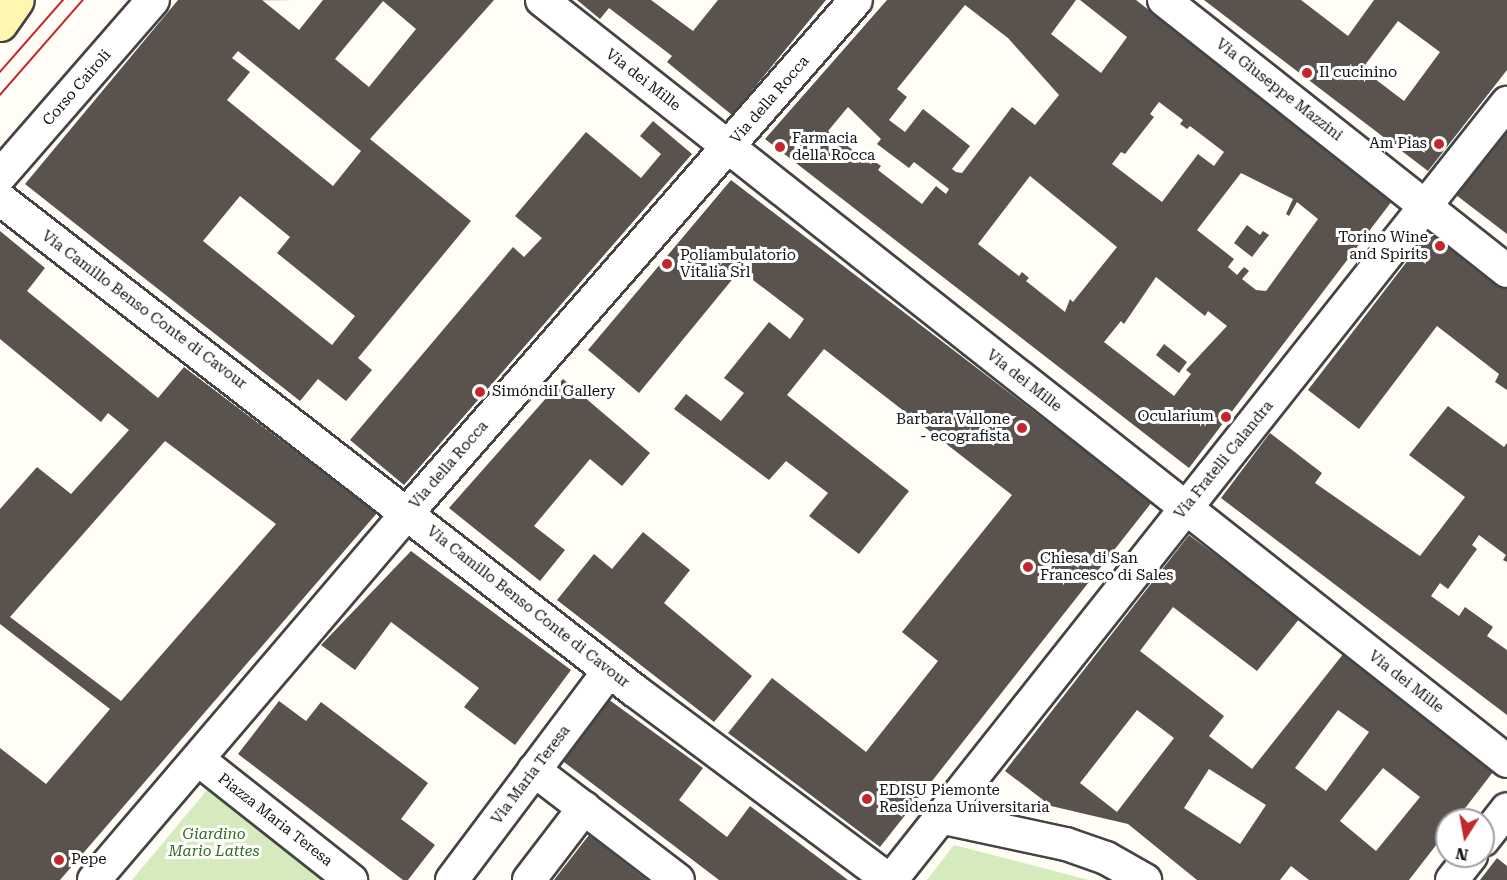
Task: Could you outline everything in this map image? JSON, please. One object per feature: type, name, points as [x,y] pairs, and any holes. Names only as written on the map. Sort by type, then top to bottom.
[{"type":"street","name":"Corso Cairoli","points":[[0,176],[153,0]]},
{"type":"street","name":"Via dei Mille","points":[[542,0],[1507,761]]},
{"type":"street","name":"Via della Rocca","points":[[94,880],[199,760],[408,512],[856,0]]},
{"type":"street","name":"Via Giuseppe Mazzini","points":[[1164,0],[1507,271]]},
{"type":"street","name":"Via Fratelli Calandra","points":[[890,880],[1507,103]]},
{"type":"street","name":"Via Camillo Benso Conte di Cavour","points":[[0,199],[408,512],[609,671],[890,880]]},
{"type":"street","name":"Via Maria Teresa","points":[[452,880],[609,671]]},
{"type":"street","name":"Piazza Maria Teresa","points":[[199,760],[351,880]]},
{"type":"street","points":[[534,770],[678,880]]},
{"type":"street","points":[[529,880],[584,808]]},
{"type":"street","points":[[1495,824],[1507,809]]},
{"type":"street","points":[[940,817],[1066,844],[1106,858],[1145,880]]},
{"type":"street","points":[[1452,880],[1462,868]]},
{"type":"green space","name":"Giardino Mario Lattes","points":[[207,790],[323,880],[132,880]]},
{"type":"green space","points":[[954,845],[1089,880],[927,880]]},
{"type":"building","points":[[178,0],[262,0],[299,30],[323,0],[494,0],[370,139],[471,221],[358,358],[372,370],[346,401],[318,379],[300,401],[25,184]],"holes":[[[383,1],[416,29],[369,87],[335,59]],[[238,51],[361,151],[333,186],[227,100],[250,72],[232,58]],[[240,196],[290,237],[277,253],[355,316],[332,345],[203,241]]]},
{"type":"building","points":[[577,0],[651,0],[693,31],[718,0],[826,0],[732,115],[667,62],[672,56],[609,8],[600,19]]},
{"type":"building","points":[[887,0],[1076,0],[1051,34],[1101,73],[1127,37],[1080,0],[1136,0],[1392,201],[1189,468],[765,139]],"holes":[[[965,5],[1008,38],[1059,95],[1035,125],[1012,107],[962,173],[952,169],[970,146],[923,109],[905,132],[889,120],[907,97],[897,89]],[[1159,102],[1183,120],[1180,124],[1187,129],[1190,126],[1224,152],[1214,166],[1198,154],[1162,202],[1112,164],[1121,152],[1125,154],[1154,117],[1150,114]],[[848,107],[881,139],[877,144],[909,168],[914,162],[949,189],[946,194],[936,186],[922,204],[878,170],[881,166],[874,161],[871,164],[828,131]],[[1241,173],[1293,199],[1286,214],[1289,216],[1297,202],[1318,219],[1266,291],[1256,290],[1242,279],[1249,271],[1244,267],[1237,275],[1228,267],[1234,259],[1197,230]],[[1030,176],[1117,247],[1073,302],[1070,299],[1065,312],[1026,281],[1029,278],[1022,272],[1019,276],[978,244]],[[1156,277],[1205,316],[1208,311],[1227,326],[1186,370],[1191,374],[1174,396],[1104,342],[1121,321],[1124,324]]]},
{"type":"building","points":[[1204,0],[1301,0],[1348,36],[1374,0],[1507,0],[1507,70],[1428,171]],"holes":[[[1398,21],[1440,52],[1404,101],[1362,69]]]},
{"type":"building","points":[[653,121],[692,154],[404,485],[350,440],[513,247],[524,257],[542,238],[515,216],[586,132],[641,178],[661,154],[640,136]]},
{"type":"building","points":[[1507,128],[1507,234],[1456,195]]},
{"type":"building","points":[[731,180],[1152,502],[880,847],[728,733],[772,678],[866,752],[938,661],[902,632],[1012,495],[824,349],[787,395],[909,491],[859,554],[809,516],[828,493],[786,461],[769,480],[674,409],[686,394],[721,421],[744,393],[724,378],[769,322],[790,339],[804,319],[740,270],[639,393],[588,350]]},
{"type":"building","points":[[1247,225],[1260,235],[1263,231],[1269,235],[1252,257],[1234,243]]},
{"type":"building","points":[[1432,229],[1507,286],[1507,390],[1495,382],[1499,374],[1437,326],[1359,429],[1308,390]]},
{"type":"building","points":[[0,231],[45,268],[27,291],[158,398],[184,367],[377,513],[60,880],[0,880],[0,748],[46,784],[110,709],[0,624],[0,509],[37,467],[71,494],[129,430],[108,413],[101,422],[0,339]],"holes":[[[165,441],[276,524],[121,701],[10,617]]]},
{"type":"building","points":[[1164,344],[1187,362],[1179,373],[1156,355]]},
{"type":"building","points":[[563,379],[650,453],[622,486],[590,459],[534,526],[565,550],[540,581],[449,508]]},
{"type":"building","points":[[1448,406],[1504,447],[1507,443],[1507,562],[1503,560],[1506,555],[1479,535],[1472,545],[1477,549],[1448,589],[1440,583],[1431,596],[1459,616],[1465,607],[1493,627],[1487,636],[1507,650],[1507,715],[1221,498],[1270,433],[1322,473],[1315,483],[1420,556],[1465,497],[1409,455]]},
{"type":"building","points":[[643,532],[690,570],[664,603],[752,676],[714,722],[557,600],[594,554],[612,569]]},
{"type":"building","points":[[1189,535],[1300,618],[1257,671],[1173,607],[1140,651],[1224,716],[1209,736],[1252,769],[1344,653],[1496,768],[1465,808],[1435,808],[1435,846],[1409,880],[1309,880],[1291,866],[1280,880],[1197,880],[1128,824],[1051,806],[1005,771]],"holes":[[[1137,710],[1174,738],[1117,812],[1080,783]],[[1338,710],[1369,732],[1326,791],[1295,768]],[[1383,768],[1420,797],[1376,851],[1340,821]],[[1209,769],[1266,805],[1240,844],[1184,808]]]},
{"type":"building","points":[[411,551],[571,670],[515,745],[464,707],[479,688],[391,622],[355,670],[321,645]]},
{"type":"building","points":[[608,699],[703,768],[679,800],[727,837],[750,806],[848,880],[719,880],[560,759]]},
{"type":"building","points":[[279,701],[306,721],[321,702],[428,783],[401,819],[435,845],[408,880],[403,880],[238,754]]},
{"type":"building","points":[[589,835],[647,880],[554,880]]},
{"type":"building","points":[[1497,858],[1507,866],[1507,880],[1480,880],[1489,868],[1495,868]]},
{"type":"tram line","points":[[0,72],[63,0]]},
{"type":"tram line","points":[[0,95],[83,0]]},
{"type":"place","name":"Il cucinino","points":[[1307,73]]},
{"type":"place","name":"Am Pias","points":[[1439,144]]},
{"type":"place","name":"Farmacia della Rocca","points":[[780,147]]},
{"type":"place","name":"Torino Wine and Spirits","points":[[1440,246]]},
{"type":"place","name":"Poliambulatorio Vitalia Srl","points":[[667,264]]},
{"type":"place","name":"SimóndiI Gallery","points":[[480,392]]},
{"type":"place","name":"Ocularium","points":[[1226,417]]},
{"type":"place","name":"Barbara Vallone - ecografista","points":[[1022,428]]},
{"type":"place","name":"Chiesa di San Francesco di Sales","points":[[1028,567]]},
{"type":"place","name":"EDISU Piemonte Residenza Universitaria","points":[[867,799]]},
{"type":"place","name":"Pepe","points":[[59,860]]}]
